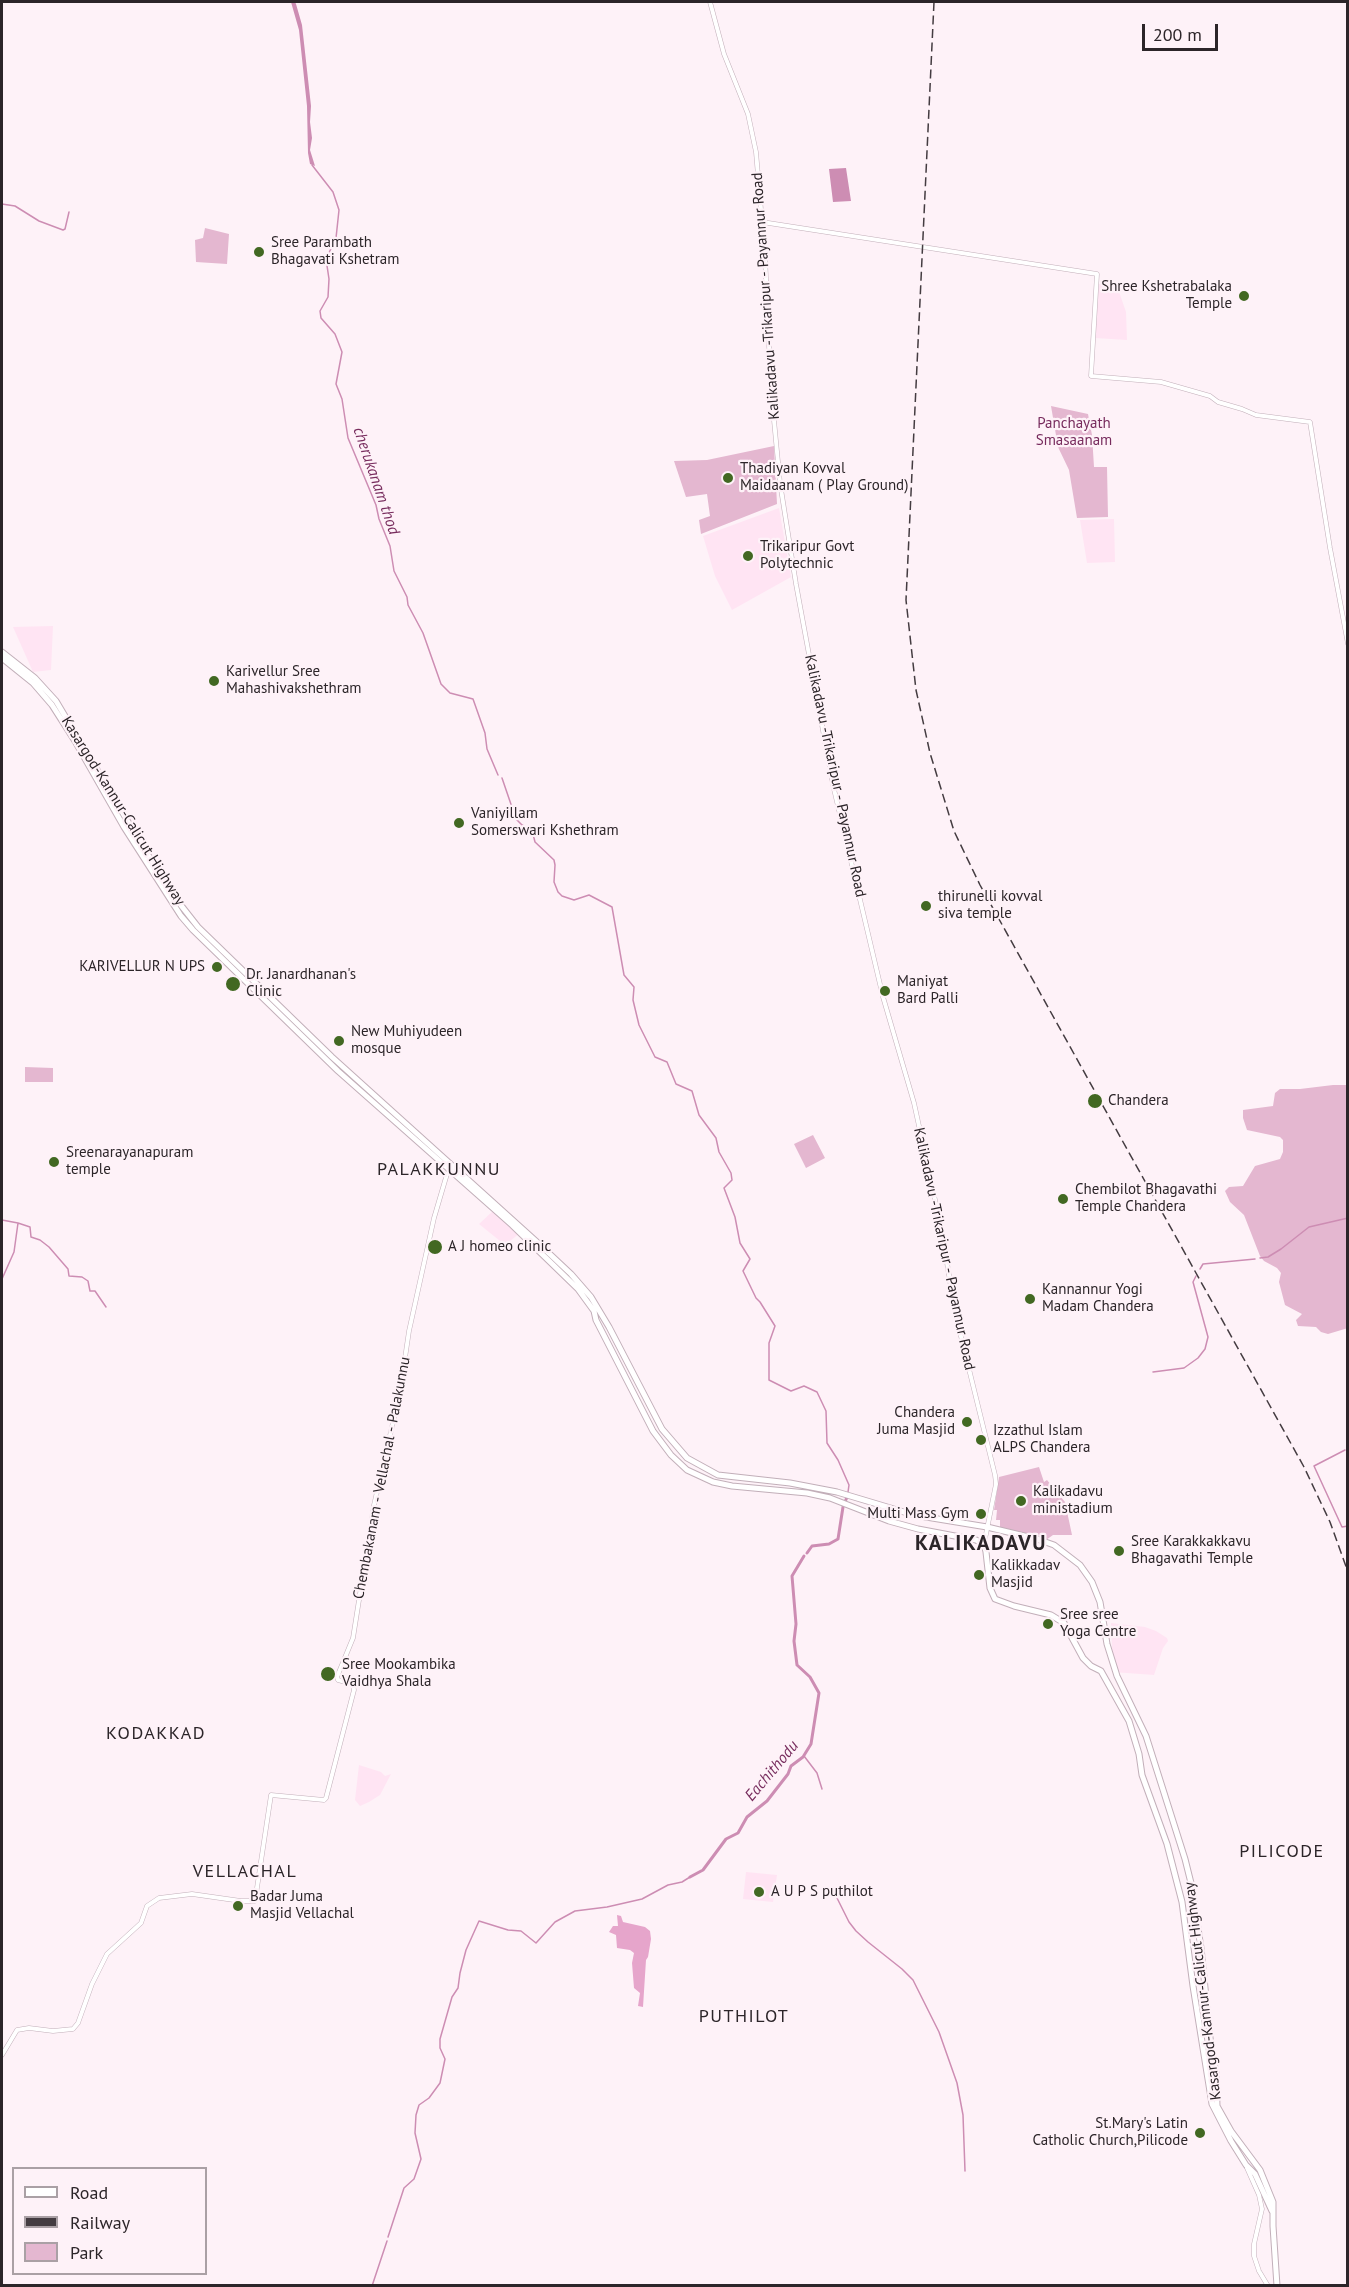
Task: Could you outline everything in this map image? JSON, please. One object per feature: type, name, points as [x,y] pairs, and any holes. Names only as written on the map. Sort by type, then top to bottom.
[{"type":"highway","name":"Kasargod-Kannur-Calicut Highway","points":[[2,652],[6,659],[40,683],[56,701],[187,914],[215,948]]},
{"type":"highway","name":"Kasargod-Kannur-Calicut Highway","points":[[19,668],[52,705],[119,819],[182,916],[446,1164],[550,1254],[591,1297],[662,1429],[679,1451],[696,1464],[718,1475],[790,1483],[837,1492],[914,1515],[987,1527],[1037,1539],[1054,1545],[1080,1565],[1092,1582],[1100,1602],[1107,1644],[1117,1676],[1146,1736],[1191,1883],[1216,2073],[1217,2106],[1231,2131],[1260,2170],[1273,2202],[1277,2286]]},
{"type":"highway","name":"Kasargod-Kannur-Calicut Highway","points":[[456,1172],[566,1276],[584,1297],[594,1311],[596,1320],[653,1431],[671,1455],[687,1470],[713,1482],[732,1486],[807,1493],[830,1498],[889,1521],[976,1540],[984,1544],[990,1588],[995,1599],[1051,1615],[1062,1621],[1083,1658],[1091,1666],[1101,1671],[1130,1721],[1142,1775],[1175,1869],[1212,2104],[1246,2165],[1256,2174],[1272,2212]]},
{"type":"main road","name":"Kalikadavu -Trikaripur - Payannur Road","points":[[710,2],[724,54],[752,128],[756,152],[777,464],[796,584],[844,834],[883,997],[914,1103],[942,1232],[955,1312],[995,1475],[996,1484],[984,1544]]},
{"type":"main road","points":[[762,222],[1097,274],[1091,376],[1161,382],[1210,396],[1218,402],[1256,416],[1310,422],[1347,644]]},
{"type":"main road","name":"Chembakanam - Vellachal - Palakunnu","points":[[2,2055],[17,2030],[29,2028],[53,2031],[73,2030],[107,1954],[141,1923],[147,1906],[159,1898],[192,1894],[255,1901],[271,1796],[324,1800],[326,1798],[354,1690],[353,1684],[338,1680],[337,1677],[353,1638],[374,1505],[400,1392],[411,1321],[447,1174]]},
{"type":"main road","name":"Kasargod-Kannur-Calicut Highway","points":[[1246,2165],[1259,2195],[1262,2209],[1254,2244],[1254,2256],[1259,2271],[1269,2286]]},
{"type":"shaded area","points":[[291,2],[296,4],[302,25],[311,106],[310,150],[315,166],[310,164],[308,153],[307,106],[299,30]]},
{"type":"shaded area","points":[[846,168],[851,201],[833,202],[829,169]]},
{"type":"shaded area","points":[[1099,284],[1117,286],[1126,312],[1127,340],[1095,338]]},
{"type":"shaded area","name":"Trikaripur Govt Polytechnic","points":[[779,508],[791,577],[732,610],[715,576],[703,536]]},
{"type":"shaded area","points":[[1114,519],[1115,562],[1087,563],[1080,520]]},
{"type":"shaded area","points":[[53,626],[51,670],[33,672],[13,627]]},
{"type":"shaded area","points":[[494,1210],[520,1233],[505,1245],[479,1224]]},
{"type":"shaded area","points":[[1111,1623],[1145,1627],[1167,1638],[1168,1641],[1163,1648],[1154,1675],[1113,1672]]},
{"type":"shaded area","points":[[359,1765],[381,1772],[385,1776],[391,1774],[380,1795],[360,1806],[355,1800]]},
{"type":"shaded area","name":"A U P S puthilot","points":[[746,1872],[777,1875],[773,1902],[743,1899]]},
{"type":"shaded area","points":[[617,1915],[621,1916],[623,1922],[645,1927],[650,1931],[643,2007],[638,2006],[640,1993],[634,1988],[632,1963],[634,1953],[617,1948],[616,1935],[609,1932],[613,1926],[618,1926]]},
{"type":"green space","points":[[205,228],[229,234],[227,264],[196,262],[195,240],[203,238]]},
{"type":"green space","name":"Panchayath Smasaanam","points":[[1051,406],[1088,414],[1094,467],[1107,467],[1108,517],[1077,518],[1069,470],[1058,447]]},
{"type":"green space","name":"Thadiyan Kovval Maidaanam ( Play Ground)","points":[[774,446],[777,504],[701,534],[699,520],[710,516],[707,494],[686,497],[674,461],[707,460]]},
{"type":"green space","points":[[25,1067],[53,1068],[53,1082],[25,1082]]},
{"type":"green space","points":[[1347,1085],[1348,1328],[1328,1334],[1316,1327],[1298,1326],[1296,1320],[1302,1314],[1285,1305],[1279,1282],[1281,1273],[1260,1256],[1244,1215],[1230,1202],[1225,1191],[1229,1187],[1243,1186],[1255,1166],[1280,1159],[1283,1152],[1283,1140],[1280,1137],[1247,1130],[1243,1110],[1273,1106],[1275,1093],[1280,1089]]},
{"type":"green space","points":[[813,1135],[825,1158],[806,1168],[794,1144]]},
{"type":"green space","points":[[1039,1467],[1044,1482],[1047,1480],[1065,1502],[1072,1535],[1053,1535],[1046,1540],[1007,1530],[1000,1527],[1000,1520],[996,1520],[997,1510],[994,1510],[999,1477]]},
{"type":"waterway","name":"cherukanam thod","points":[[312,165],[333,192],[339,210],[336,238],[326,259],[329,279],[328,297],[320,311],[321,318],[335,334],[342,352],[336,384],[342,399],[348,438],[376,505],[390,546],[394,571],[423,633],[441,684],[450,693],[473,699],[485,733],[487,749],[498,775]]},
{"type":"waterway","points":[[2,204],[15,206],[39,221],[63,230],[69,212]]},
{"type":"waterway","name":"cherukanam thod","points":[[502,778],[516,819],[532,830],[535,842],[554,860],[554,882],[558,892],[574,900],[589,895],[612,907],[624,975],[634,987],[633,1000],[639,1025],[655,1057],[667,1062],[676,1084],[692,1091],[699,1115],[716,1138],[719,1152],[731,1173],[732,1180],[724,1188],[735,1217],[740,1243],[750,1259],[743,1271],[756,1298],[775,1326],[769,1343],[769,1380],[791,1391],[804,1386],[817,1392],[826,1411],[827,1443],[838,1460],[849,1485],[848,1492]]},
{"type":"waterway","points":[[1260,1258],[1268,1257],[1281,1249],[1309,1227],[1348,1218]]},
{"type":"waterway","points":[[2,1220],[18,1223],[14,1252],[2,1279]]},
{"type":"waterway","points":[[18,1223],[30,1227],[31,1237],[49,1247],[68,1269],[69,1276],[82,1277],[88,1281],[90,1291],[95,1291],[106,1307]]},
{"type":"waterway","points":[[1200,1269],[1203,1264],[1255,1259]]},
{"type":"waterway","points":[[1153,1372],[1184,1368],[1198,1358],[1205,1349],[1208,1337],[1193,1282],[1196,1276]]},
{"type":"waterway","points":[[1345,1450],[1314,1466],[1342,1527],[1348,1526]]},
{"type":"waterway","name":"Eachithodu","points":[[807,1553],[812,1546],[829,1544],[838,1539],[843,1507],[847,1497]]},
{"type":"waterway","name":"Eachithodu","points":[[690,1877],[703,1870],[726,1839],[738,1833],[747,1817],[767,1801],[788,1774],[791,1766],[803,1757],[811,1744],[819,1693],[810,1677],[797,1665],[794,1641],[796,1624],[792,1576],[804,1556]]},
{"type":"waterway","points":[[804,1756],[817,1773],[822,1789]]},
{"type":"waterway","points":[[388,2237],[404,2188],[414,2179],[421,2159],[415,2133],[416,2115],[419,2105],[429,2098],[440,2083],[445,2059],[440,2048],[440,2039],[452,1997],[458,1988],[466,1950],[479,1921],[508,1930],[521,1931],[536,1943],[555,1922],[575,1911],[642,1899],[668,1885],[682,1882],[690,1877]]},
{"type":"waterway","points":[[834,1892],[856,1931],[913,1980],[939,2032],[957,2083],[963,2115],[965,2171]]},
{"type":"waterway","points":[[372,2286],[387,2241]]},
{"type":"railway","points":[[934,2],[906,600],[916,690],[930,753],[954,831],[980,885],[1304,1467],[1330,1522],[1348,1572]]},
{"type":"place","name":"Sree Parambath Bhagavati Kshetram","points":[[259,252]]},
{"type":"place","name":"Shree Kshetrabalaka Temple","points":[[1244,296]]},
{"type":"place","name":"Thadiyan Kovval Maidaanam ( Play Ground)","points":[[728,478]]},
{"type":"place","name":"Trikaripur Govt Polytechnic","points":[[748,556]]},
{"type":"place","name":"Karivellur Sree Mahashivakshethram","points":[[214,681]]},
{"type":"place","name":"Vaniyillam Somerswari Kshethram","points":[[459,823]]},
{"type":"place","name":"thirunelli kovval siva temple","points":[[926,906]]},
{"type":"place","name":"KARIVELLUR N UPS","points":[[217,967]]},
{"type":"place","name":"Dr. Janardhanan's Clinic","points":[[233,984]]},
{"type":"place","name":"Maniyat Bard Palli","points":[[885,991]]},
{"type":"place","name":"New Muhiyudeen mosque","points":[[339,1041]]},
{"type":"place","name":"Chandera","points":[[1095,1101]]},
{"type":"place","name":"Sreenarayanapuram temple","points":[[54,1162]]},
{"type":"place","name":"Chembilot Bhagavathi Temple Chandera","points":[[1063,1199]]},
{"type":"place","name":"A J homeo clinic","points":[[435,1247]]},
{"type":"place","name":"Kannannur Yogi Madam Chandera","points":[[1030,1299]]},
{"type":"place","name":"Chandera Juma Masjid","points":[[967,1422]]},
{"type":"place","name":"Izzathul Islam ALPS Chandera","points":[[981,1440]]},
{"type":"place","name":"Kalikadavu ministadium","points":[[1021,1501]]},
{"type":"place","name":"Multi Mass Gym","points":[[981,1514]]},
{"type":"place","name":"Sree Karakkakkavu Bhagavathi Temple","points":[[1119,1551]]},
{"type":"place","name":"Kalikkadav Masjid","points":[[979,1575]]},
{"type":"place","name":"Sree sree Yoga Centre","points":[[1048,1624]]},
{"type":"place","name":"Sree Mookambika Vaidhya Shala","points":[[328,1674]]},
{"type":"place","name":"A U P S puthilot","points":[[759,1892]]},
{"type":"place","name":"Badar Juma Masjid Vellachal","points":[[238,1906]]},
{"type":"place","name":"St.Mary's Latin Catholic Church,Pilicode","points":[[1200,2133]]},
{"type":"district","name":"PALAKKUNNU","points":[[439,1170]]},
{"type":"district","name":"KALIKADAVU","points":[[981,1544]]},
{"type":"district","name":"KODAKKAD","points":[[156,1734]]},
{"type":"district","name":"PILICODE","points":[[1282,1852]]},
{"type":"district","name":"VELLACHAL","points":[[245,1872]]},
{"type":"district","name":"PUTHILOT","points":[[744,2017]]}]
